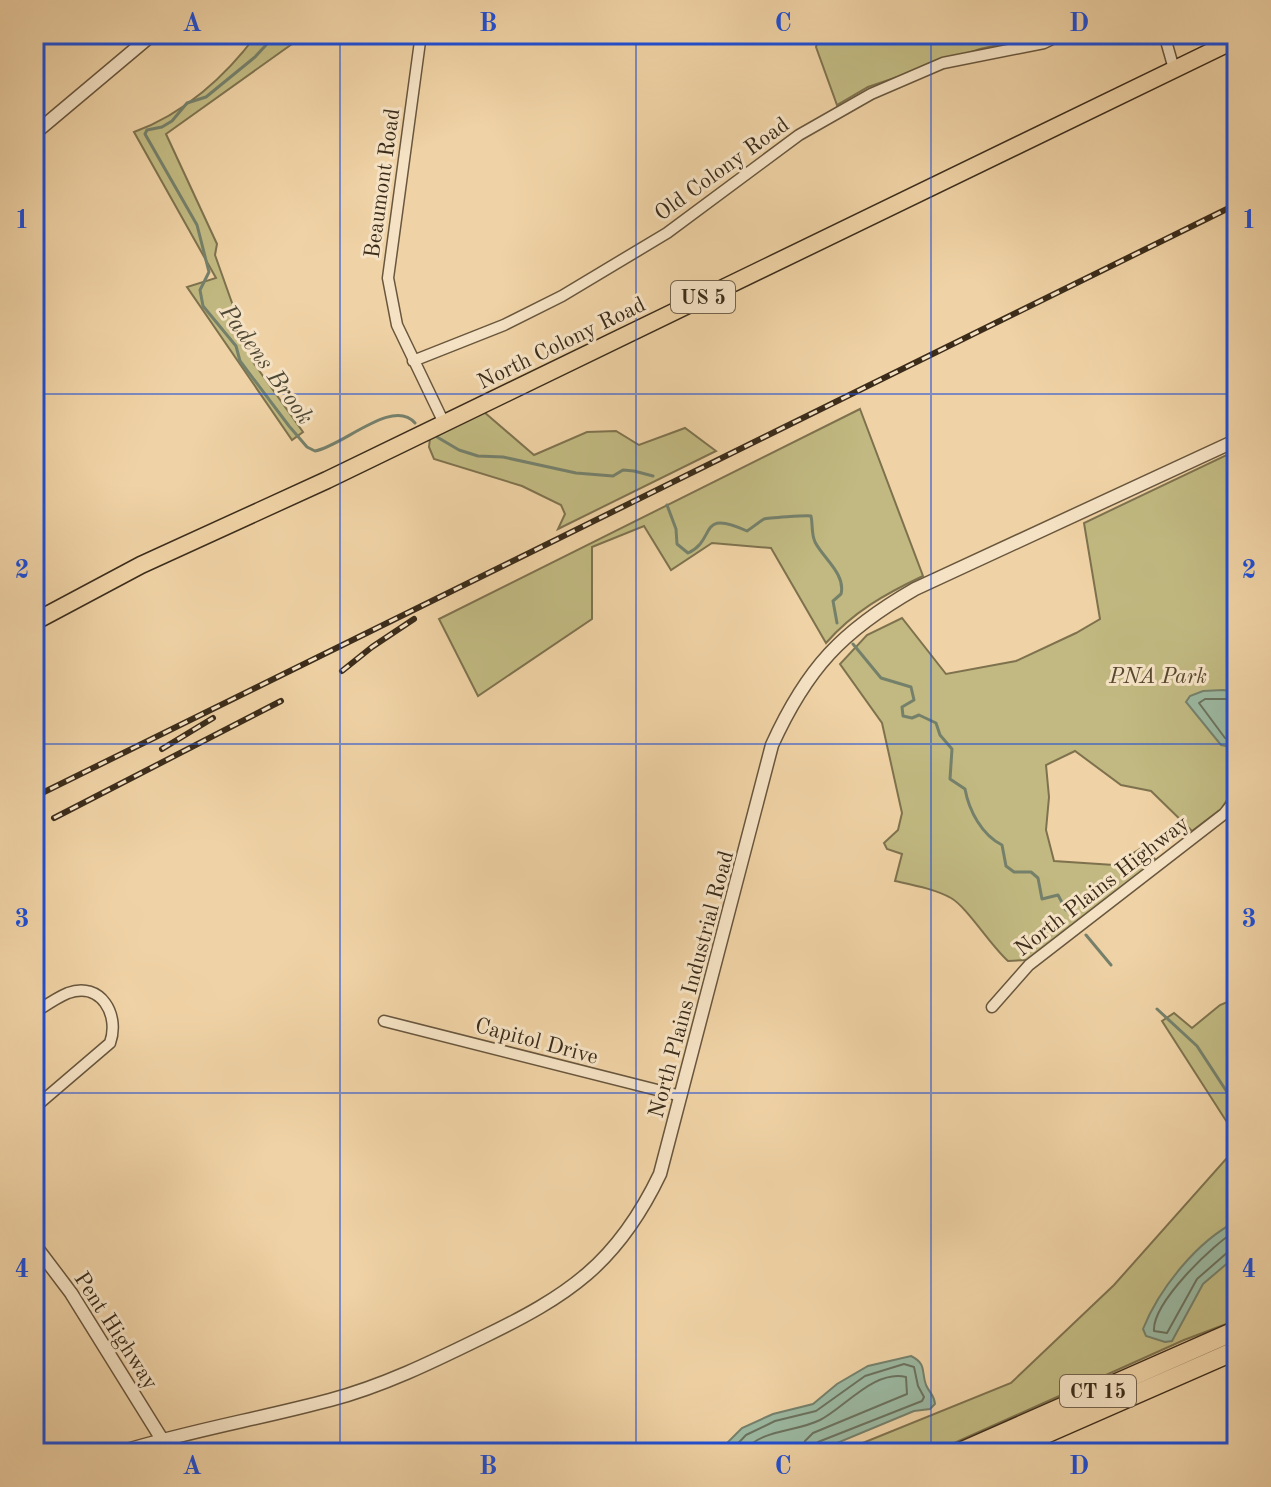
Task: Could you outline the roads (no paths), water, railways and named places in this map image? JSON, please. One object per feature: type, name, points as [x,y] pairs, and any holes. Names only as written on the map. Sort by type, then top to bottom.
[{"type":"highway","name":"CT 15","points":[[958,1453],[1237,1330]]},
{"type":"highway","name":"CT 15","points":[[1002,1453],[1237,1350]]},
{"type":"main road","name":"North Colony Road","points":[[34,622],[141,565],[327,480],[1234,40]]},
{"type":"street","points":[[34,134],[153,34]]},
{"type":"street","name":"Beaumont Road","points":[[421,34],[388,278],[397,325],[444,423]]},
{"type":"street","name":"Old Colony Road","points":[[413,361],[504,325],[562,296],[667,233],[799,135],[871,94],[943,63],[1044,43],[1063,34]]},
{"type":"street","points":[[1164,34],[1174,69]]},
{"type":"street","points":[[1234,40],[1237,60]]},
{"type":"street","name":"North Plains Industrial Road","points":[[117,1453],[328,1401],[385,1383],[525,1317],[563,1295],[596,1267],[627,1233],[644,1208],[660,1174],[772,745],[788,711],[823,658],[880,609],[915,589],[1237,440]]},
{"type":"street","name":"North Plains Highway","points":[[992,1007],[1029,965],[1224,814],[1237,798]]},
{"type":"street","points":[[34,1013],[68,993],[88,992],[106,1005],[114,1024],[110,1043],[34,1108]]},
{"type":"street","name":"Capitol Drive","points":[[384,1021],[681,1096]]},
{"type":"street","name":"Pent Highway","points":[[34,1244],[71,1293],[163,1441]]},
{"type":"water","points":[[1203,691],[1237,692],[1237,748],[1221,745],[1186,702],[1190,696]]},
{"type":"water","points":[[1237,1221],[1237,1255],[1203,1284],[1172,1341],[1146,1336],[1143,1329],[1169,1283],[1194,1253]]},
{"type":"water","points":[[911,1356],[921,1365],[926,1385],[934,1398],[935,1404],[930,1409],[914,1411],[813,1453],[717,1453],[742,1428],[773,1414],[813,1404],[837,1384],[868,1366]]},
{"type":"waterway","name":"Padens Brook","points":[[286,34],[267,44],[206,97],[187,103],[172,121],[147,130],[145,134],[197,225],[209,272],[200,290],[203,306],[236,346],[240,361],[307,447],[315,451],[367,425],[394,416],[406,417],[415,423]]},
{"type":"waterway","name":"Padens Brook","points":[[437,437],[459,450],[478,456],[503,457],[576,473],[613,476],[623,470],[653,476]]},
{"type":"waterway","name":"Padens Brook","points":[[667,505],[676,529],[677,544],[688,553],[697,547],[714,524],[731,525],[747,531],[764,519],[811,516],[815,542],[833,566],[842,587],[841,594],[833,601],[837,623]]},
{"type":"waterway","name":"Padens Brook","points":[[853,644],[881,678],[911,687],[914,700],[902,707],[903,716],[912,718],[919,715],[936,723],[940,735],[952,749],[950,779],[965,789],[978,822],[988,835],[1002,845],[1006,866],[1014,872],[1031,872],[1038,878],[1042,899],[1058,895],[1066,910],[1072,914]]},
{"type":"waterway","name":"Padens Brook","points":[[1086,935],[1111,965]]},
{"type":"waterway","name":"Padens Brook","points":[[1157,1009],[1197,1046],[1227,1092],[1237,1101]]},
{"type":"railway","points":[[34,797],[1237,204]]},
{"type":"railway","points":[[342,671],[414,619]]},
{"type":"railway","points":[[54,818],[281,701]]},
{"type":"railway","points":[[162,749],[213,718]]},
{"type":"park label","name":"PNA Park","points":[[1158,675]]}]
